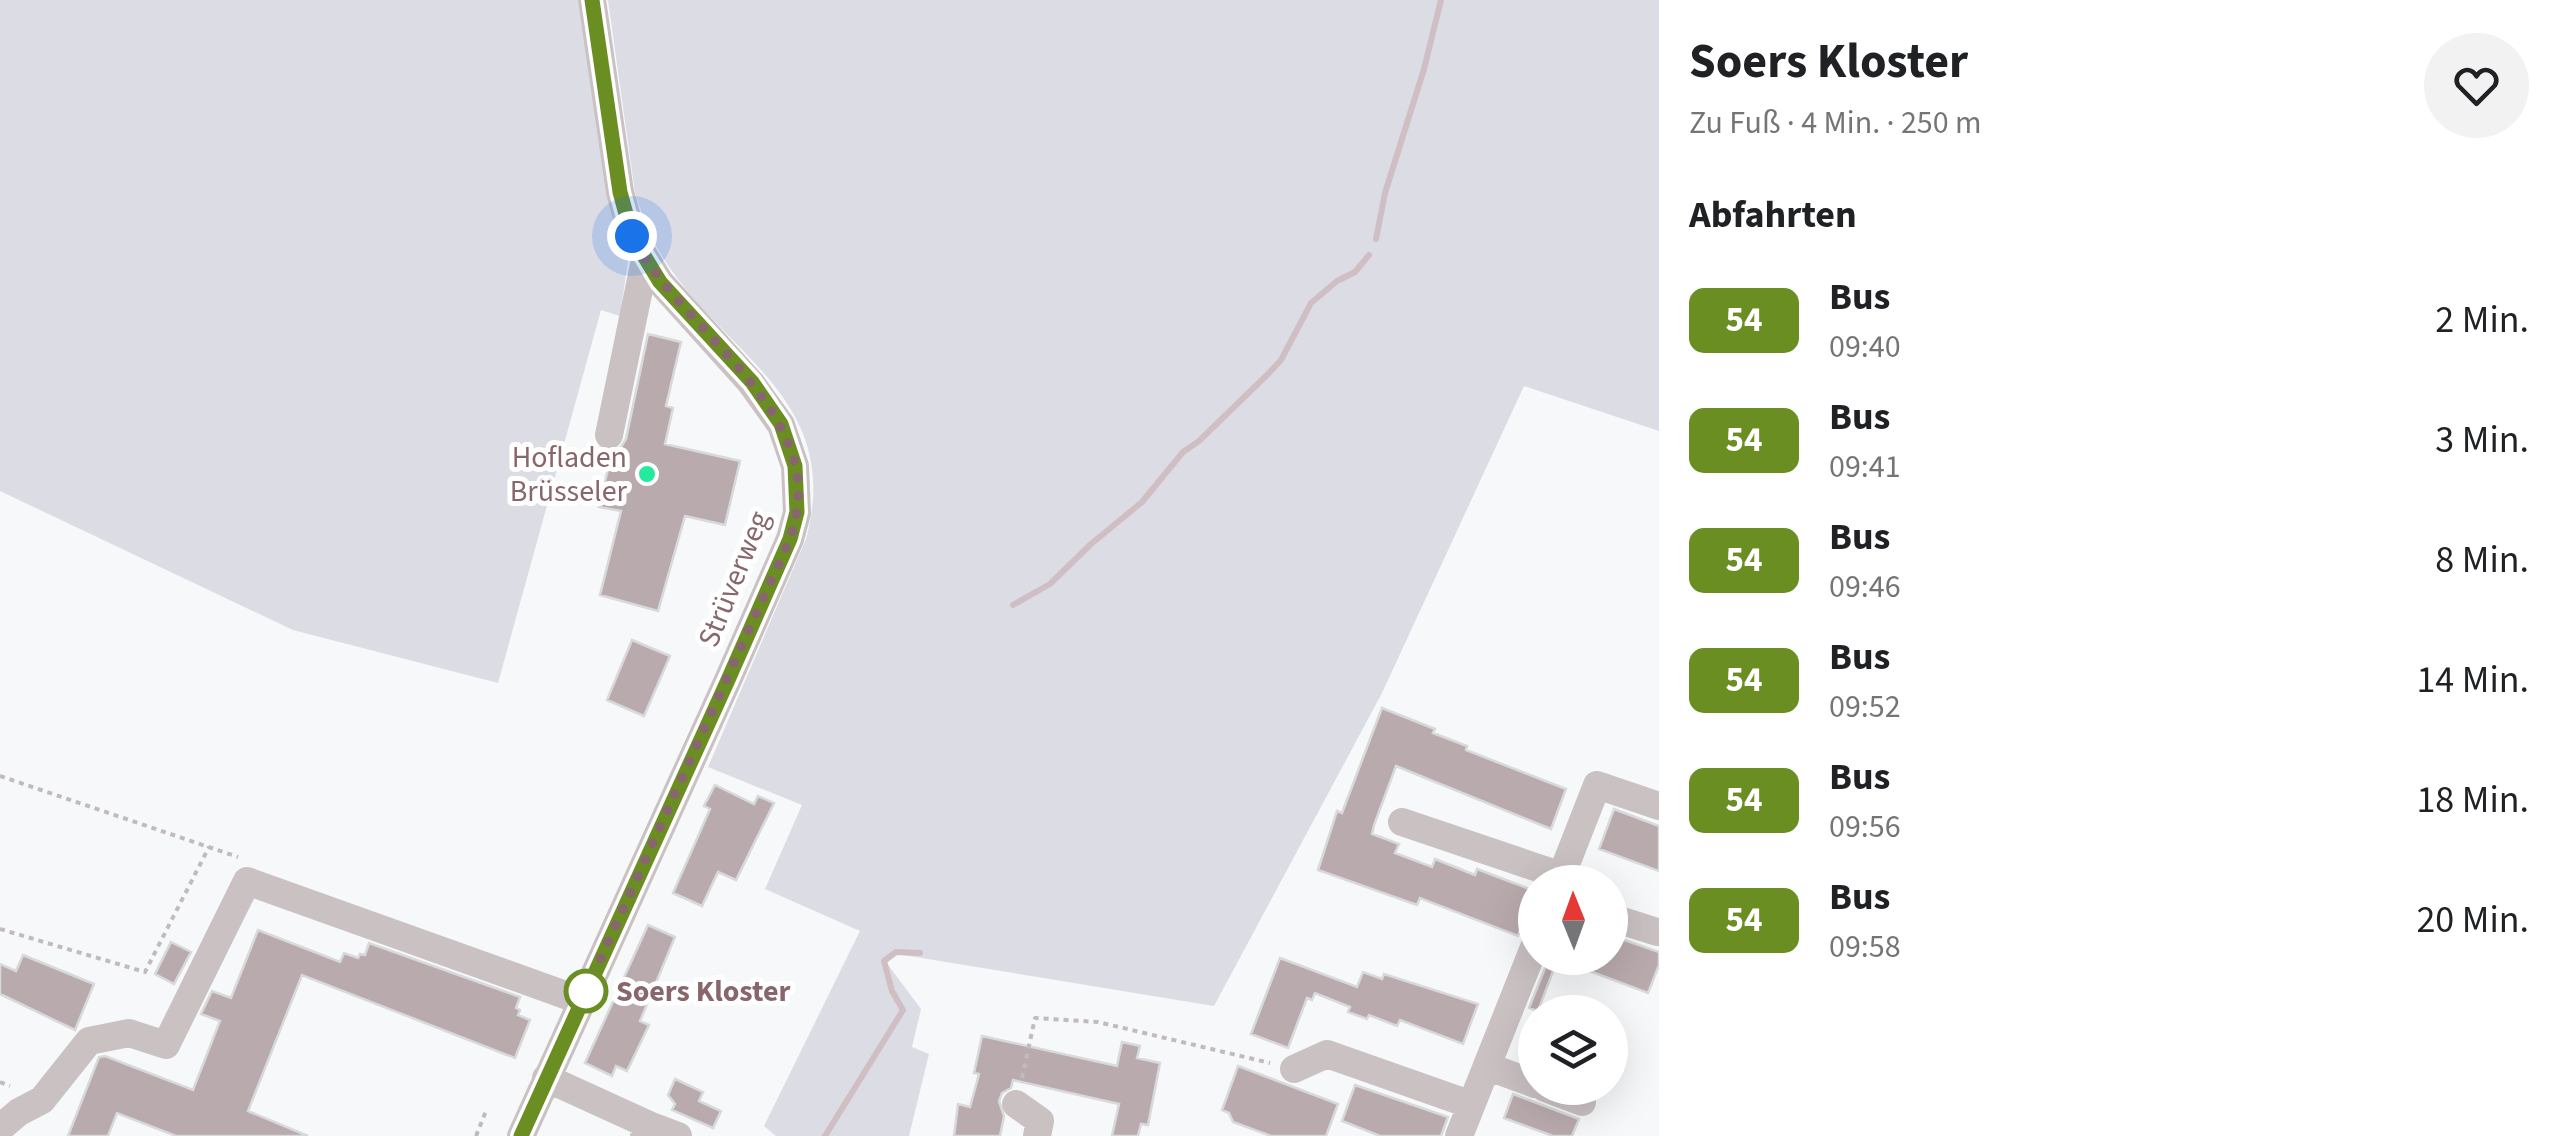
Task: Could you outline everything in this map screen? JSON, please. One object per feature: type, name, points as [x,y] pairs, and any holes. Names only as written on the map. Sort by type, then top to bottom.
[{"type":"street","name":"Strüverweg","points":[[521,1136],[790,539],[797,512],[795,466],[781,424],[752,382],[676,302],[644,260],[632,236],[620,192],[592,0]]},
{"type":"street","points":[[609,435],[644,260]]},
{"type":"street","points":[[1565,865],[1596,785],[1659,806]]},
{"type":"street","points":[[1402,822],[1521,865]]},
{"type":"street","points":[[0,1128],[42,1100],[89,1041],[128,1032],[166,1045],[247,881],[582,1001]]},
{"type":"street","points":[[1628,923],[1657,932]]},
{"type":"street","points":[[1459,1136],[1524,975]]},
{"type":"street","points":[[1294,1068],[1327,1054],[1469,1104]]},
{"type":"street","points":[[1489,1067],[1518,1078]]},
{"type":"street","points":[[546,1078],[647,1130],[678,1136]]},
{"type":"street","points":[[1016,1104],[1040,1120],[1037,1136]]},
{"type":"path","points":[[0,776],[209,846],[145,972],[0,929]]},
{"type":"path","points":[[1016,1104],[1035,1018],[1070,1018],[1127,1028],[1294,1068]]},
{"type":"path","points":[[476,1136],[486,1111]]},
{"type":"shaded area","points":[[0,0],[581,0],[629,254],[620,316],[601,310],[498,683],[293,630],[0,491]]},
{"type":"shaded area","points":[[608,0],[1659,0],[1659,431],[1524,386],[1382,693],[1214,1006],[897,954],[886,962],[921,1009],[912,1047],[929,1054],[909,1136],[776,1136],[764,1126],[860,931],[765,889],[802,805],[708,767],[806,539],[813,490],[808,448],[792,412],[770,380],[684,287],[652,237],[635,193]]},
{"type":"building","points":[[648,334],[681,342],[666,406],[673,408],[665,444],[740,461],[725,525],[685,516],[658,611],[600,595],[621,511],[599,507],[612,452],[626,439]]},
{"type":"building","points":[[632,640],[670,656],[644,716],[607,700]]},
{"type":"building","points":[[1382,708],[1435,729],[1433,733],[1467,746],[1466,750],[1566,789],[1551,829],[1396,766],[1374,825],[1372,834],[1399,844],[1395,853],[1432,867],[1435,859],[1475,875],[1477,869],[1518,885],[1518,936],[1420,898],[1417,905],[1318,870],[1337,811],[1342,813]]},
{"type":"building","points":[[715,785],[754,804],[758,796],[774,803],[736,880],[718,872],[702,906],[673,893],[710,809],[704,806]]},
{"type":"building","points":[[1614,809],[1659,826],[1659,871],[1599,849]]},
{"type":"building","points":[[648,925],[675,937],[640,1021],[649,1025],[627,1071],[616,1066],[612,1076],[585,1063]]},
{"type":"building","points":[[258,930],[340,962],[344,953],[358,958],[365,955],[369,943],[520,997],[518,1015],[530,1020],[515,1058],[302,975],[248,1111],[308,1136],[176,1136],[117,1113],[108,1136],[68,1136],[99,1057],[193,1090],[220,1021],[201,1014],[212,991],[231,998]]},
{"type":"building","points":[[1628,941],[1659,952],[1659,965],[1648,993],[1600,975],[1628,975]]},
{"type":"building","points":[[171,942],[191,952],[174,984],[155,974]]},
{"type":"building","points":[[23,955],[94,984],[75,1030],[0,994],[0,964],[16,971]]},
{"type":"building","points":[[1280,958],[1357,987],[1363,972],[1382,979],[1384,974],[1478,1004],[1463,1044],[1400,1020],[1397,1026],[1369,1015],[1367,1019],[1348,1012],[1350,1007],[1315,993],[1312,1000],[1307,998],[1288,1048],[1251,1034]]},
{"type":"building","points":[[1542,975],[1552,975],[1544,995],[1534,995]]},
{"type":"building","points":[[982,1036],[1117,1066],[1122,1042],[1140,1046],[1137,1058],[1160,1063],[1148,1125],[1141,1124],[1138,1136],[1112,1136],[1119,1104],[1013,1080],[999,1101],[1004,1116],[1000,1136],[954,1136],[958,1104],[970,1107],[979,1074],[974,1073]]},
{"type":"building","points":[[1238,1066],[1338,1104],[1326,1136],[1271,1136],[1233,1122],[1229,1113],[1222,1110]]},
{"type":"building","points":[[675,1079],[703,1092],[699,1101],[721,1111],[713,1128],[672,1110],[675,1104],[668,1095]]},
{"type":"building","points":[[1355,1085],[1448,1117],[1441,1136],[1380,1136],[1342,1121]]},
{"type":"building","points":[[1513,1094],[1518,1096],[1518,1105],[1542,1105],[1579,1119],[1572,1136],[1553,1136],[1504,1118]]},
{"type":"waterway","points":[[1376,239],[1385,193],[1441,0]]},
{"type":"waterway","points":[[1013,605],[1050,584],[1142,502],[1183,452],[1281,360],[1311,303],[1337,281],[1355,272],[1369,255]]},
{"type":"waterway","points":[[825,1136],[903,1010],[892,991],[884,961],[896,952],[920,953]]},
{"type":"bus line","name":"54","points":[[521,1136],[728,680],[790,539],[797,512],[795,466],[781,424],[752,382],[660,282],[632,236],[620,192],[592,0]]},
{"type":"place","name":"Hofladen Brüsseler","points":[[647,474]]},
{"type":"place","name":"Soers Kloster","points":[[586,991]]},
{"type":"route","points":[[586,991],[790,539],[797,512],[795,466],[781,424],[752,382],[660,282],[632,236]]}]
